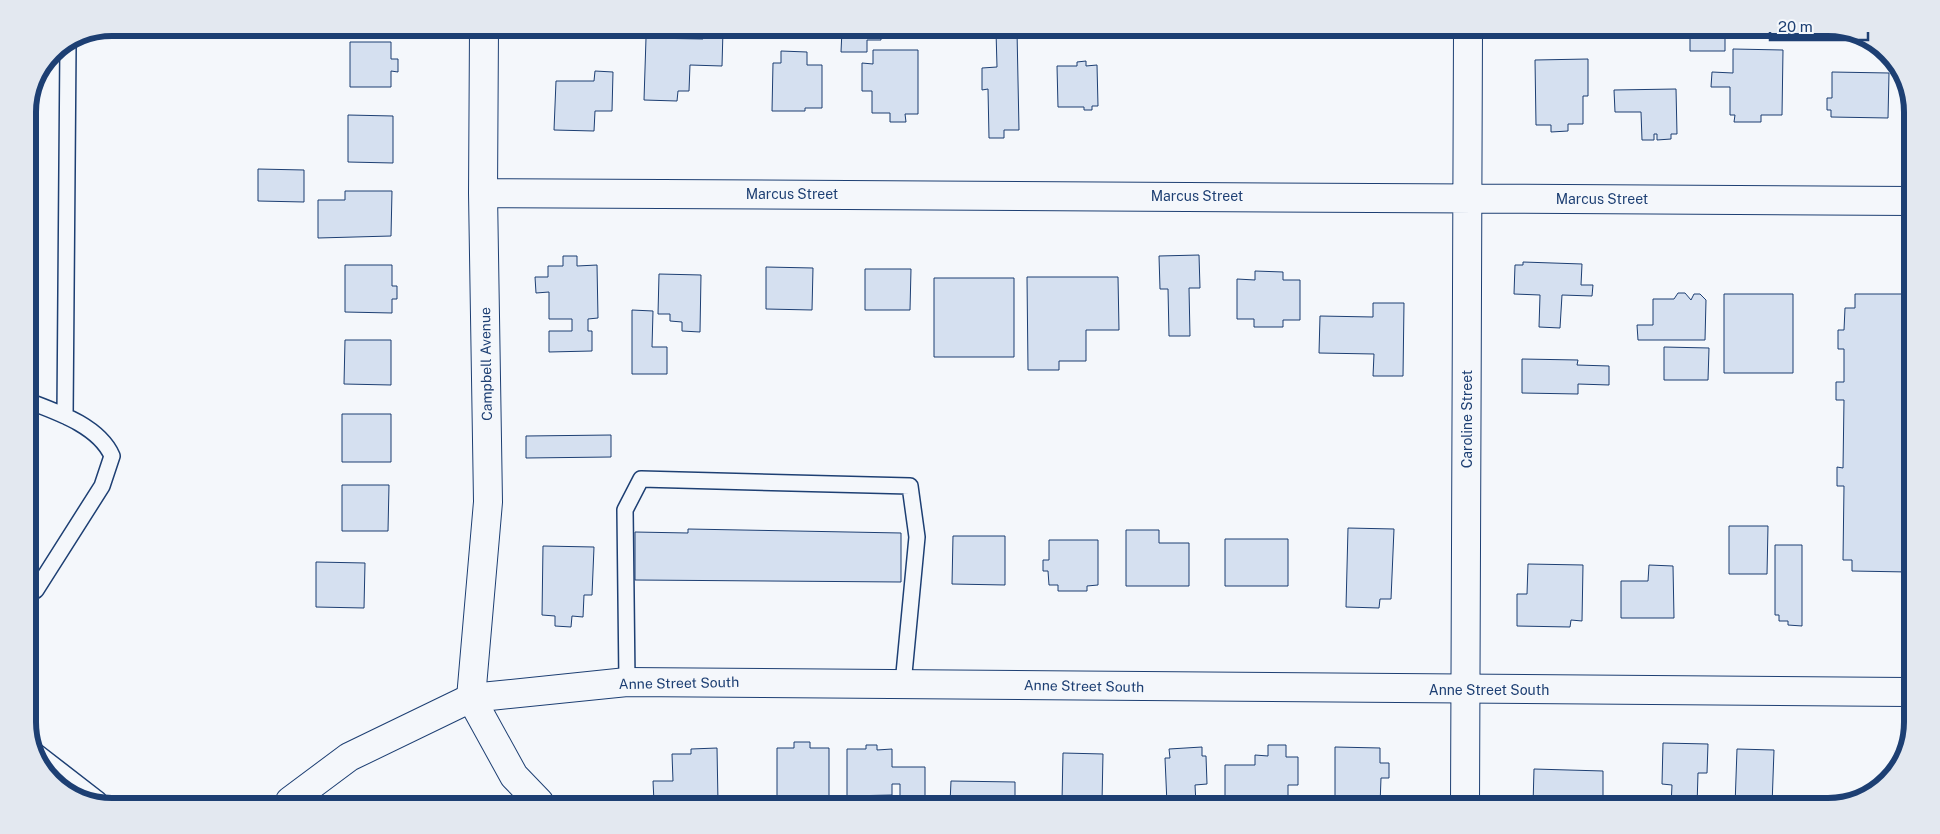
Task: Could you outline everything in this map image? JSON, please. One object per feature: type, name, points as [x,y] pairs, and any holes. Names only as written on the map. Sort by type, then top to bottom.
[{"type":"street","name":"Campbell Avenue","points":[[471,698],[488,502],[483,193],[484,36]]},
{"type":"street","name":"Caroline Street","points":[[1465,798],[1468,36]]},
{"type":"street","name":"Marcus Street","points":[[483,193],[1904,201]]},
{"type":"street","name":"Anne Street South","points":[[294,798],[349,757],[471,698],[628,682],[1904,692]]},
{"type":"street","points":[[471,698],[514,776],[535,798]]},
{"type":"lane","points":[[65,416],[68,51]]},
{"type":"lane","points":[[36,404],[65,416],[106,443],[112,456],[102,486],[36,590]]},
{"type":"lane","points":[[628,682],[625,510],[641,479],[910,486],[917,537],[903,684]]},
{"type":"lane","points":[[46,759],[92,794]]},
{"type":"building","points":[[703,36],[723,36],[722,66],[690,65],[689,91],[678,91],[677,101],[644,100],[646,38],[703,39]]},
{"type":"building","points":[[842,36],[881,36],[881,40],[867,40],[867,52],[841,52]]},
{"type":"building","points":[[996,36],[1017,36],[1019,130],[1004,130],[1004,138],[989,138],[988,89],[982,90],[982,68],[997,67]]},
{"type":"building","points":[[1690,36],[1725,36],[1725,51],[1690,51]]},
{"type":"building","points":[[350,42],[391,42],[391,59],[398,59],[398,72],[391,71],[391,87],[350,87]]},
{"type":"building","points":[[1733,49],[1783,50],[1782,115],[1761,115],[1761,122],[1734,122],[1735,115],[1730,115],[1730,87],[1711,87],[1712,72],[1733,73]]},
{"type":"building","points":[[873,50],[918,50],[918,114],[905,114],[906,122],[890,122],[890,113],[872,113],[872,91],[862,91],[862,63],[873,64]]},
{"type":"building","points":[[781,51],[807,52],[807,65],[822,65],[822,108],[805,108],[805,111],[772,111],[773,63],[781,63]]},
{"type":"building","points":[[1588,59],[1588,96],[1583,96],[1583,124],[1568,124],[1568,131],[1551,132],[1551,125],[1536,125],[1535,60]]},
{"type":"building","points":[[1086,61],[1086,66],[1097,65],[1098,106],[1092,106],[1092,110],[1084,110],[1084,107],[1058,107],[1057,66],[1077,66],[1077,62]]},
{"type":"building","points":[[595,71],[613,72],[612,111],[595,111],[594,131],[554,130],[556,81],[594,81]]},
{"type":"building","points":[[1832,72],[1889,73],[1888,118],[1831,117],[1831,110],[1827,110],[1827,98],[1832,98]]},
{"type":"building","points":[[1676,89],[1677,134],[1671,134],[1671,139],[1657,140],[1657,134],[1654,134],[1654,140],[1642,140],[1641,112],[1615,112],[1614,90]]},
{"type":"building","points":[[348,115],[393,116],[393,163],[348,162]]},
{"type":"building","points":[[258,169],[304,170],[304,202],[258,201]]},
{"type":"building","points":[[345,191],[392,191],[391,236],[318,238],[318,200],[345,200]]},
{"type":"building","points":[[1199,255],[1200,288],[1189,288],[1190,336],[1169,336],[1168,289],[1160,289],[1159,256]]},
{"type":"building","points":[[563,256],[577,256],[577,266],[597,265],[598,318],[588,319],[588,331],[592,331],[592,351],[549,352],[549,331],[572,331],[572,319],[549,319],[549,292],[536,293],[535,277],[548,277],[548,266],[563,266]]},
{"type":"building","points":[[1523,262],[1582,264],[1581,285],[1593,285],[1592,296],[1562,295],[1560,328],[1539,327],[1540,295],[1514,294],[1515,265],[1523,265]]},
{"type":"building","points":[[345,265],[392,265],[392,286],[397,286],[397,299],[392,299],[392,313],[345,312]]},
{"type":"building","points":[[766,267],[813,268],[812,310],[766,309]]},
{"type":"building","points":[[865,269],[911,269],[910,310],[865,310]]},
{"type":"building","points":[[1255,271],[1283,272],[1283,280],[1300,280],[1300,320],[1283,320],[1283,327],[1254,327],[1254,319],[1237,319],[1237,279],[1255,280]]},
{"type":"building","points":[[659,274],[701,275],[700,332],[682,331],[682,322],[670,321],[670,314],[658,314]]},
{"type":"building","points":[[1027,277],[1118,277],[1119,330],[1086,330],[1086,361],[1059,361],[1059,370],[1028,370]]},
{"type":"building","points":[[934,278],[1014,278],[1014,357],[934,357]]},
{"type":"building","points":[[1678,293],[1685,293],[1691,300],[1694,294],[1700,294],[1706,300],[1705,340],[1638,340],[1637,325],[1653,325],[1653,299],[1674,299]]},
{"type":"building","points":[[1724,294],[1793,294],[1793,373],[1724,373]]},
{"type":"building","points":[[1855,294],[1904,294],[1904,572],[1852,571],[1852,560],[1843,560],[1844,486],[1837,486],[1837,467],[1843,468],[1844,400],[1836,400],[1836,382],[1844,382],[1844,349],[1838,349],[1838,330],[1844,330],[1845,308],[1855,308]]},
{"type":"building","points":[[1373,303],[1404,303],[1403,376],[1373,376],[1374,354],[1319,353],[1320,316],[1373,317]]},
{"type":"building","points":[[632,310],[653,311],[652,347],[667,347],[667,374],[632,374]]},
{"type":"building","points":[[345,340],[391,340],[391,385],[344,384]]},
{"type":"building","points":[[1664,347],[1709,348],[1708,380],[1664,380]]},
{"type":"building","points":[[1522,359],[1578,360],[1577,365],[1609,366],[1609,385],[1578,384],[1578,394],[1522,393]]},
{"type":"building","points":[[342,414],[391,414],[391,462],[342,462]]},
{"type":"building","points":[[611,435],[611,457],[526,458],[526,436]]},
{"type":"building","points":[[342,485],[389,485],[388,531],[342,531]]},
{"type":"building","points":[[1729,526],[1768,526],[1767,574],[1729,574]]},
{"type":"building","points":[[1348,528],[1394,529],[1391,599],[1380,599],[1379,608],[1346,607]]},
{"type":"building","points":[[688,529],[901,533],[901,582],[635,580],[635,532],[688,533]]},
{"type":"building","points":[[1126,530],[1159,530],[1159,543],[1189,543],[1189,586],[1126,586]]},
{"type":"building","points":[[953,536],[1005,536],[1005,585],[952,584]]},
{"type":"building","points":[[1225,539],[1288,539],[1288,586],[1225,586]]},
{"type":"building","points":[[1049,540],[1098,540],[1098,585],[1087,586],[1087,591],[1058,591],[1058,585],[1049,585],[1048,571],[1043,571],[1043,560],[1049,560]]},
{"type":"building","points":[[1775,545],[1802,545],[1802,626],[1788,625],[1788,621],[1779,621],[1779,615],[1775,615]]},
{"type":"building","points":[[543,546],[594,547],[592,595],[584,595],[583,617],[572,616],[571,627],[555,626],[555,616],[542,615]]},
{"type":"building","points":[[316,562],[365,563],[364,608],[316,607]]},
{"type":"building","points":[[1528,564],[1583,565],[1582,621],[1571,620],[1570,627],[1517,626],[1517,594],[1527,594]]},
{"type":"building","points":[[1649,565],[1673,566],[1674,618],[1621,618],[1621,581],[1648,581]]},
{"type":"building","points":[[794,742],[810,742],[810,748],[829,748],[829,798],[777,798],[777,748],[794,748]]},
{"type":"building","points":[[1663,743],[1708,744],[1707,773],[1698,773],[1697,798],[1671,798],[1672,785],[1662,784]]},
{"type":"building","points":[[866,745],[877,745],[877,750],[892,749],[892,767],[925,767],[925,798],[900,798],[900,784],[892,784],[892,795],[847,796],[847,749],[866,749]]},
{"type":"building","points":[[1268,745],[1286,745],[1286,757],[1298,757],[1298,785],[1288,785],[1288,798],[1225,798],[1225,765],[1255,765],[1255,755],[1268,756]]},
{"type":"building","points":[[1202,747],[1202,756],[1206,756],[1207,784],[1195,785],[1196,798],[1167,798],[1165,758],[1170,758],[1169,749]]},
{"type":"building","points":[[1335,747],[1380,748],[1380,763],[1389,763],[1389,778],[1381,778],[1380,798],[1335,798]]},
{"type":"building","points":[[717,748],[718,798],[654,798],[653,781],[673,781],[672,754],[691,754],[691,749]]},
{"type":"building","points":[[1737,749],[1774,750],[1772,798],[1735,798]]},
{"type":"building","points":[[1063,753],[1103,754],[1102,798],[1062,798]]},
{"type":"building","points":[[1534,769],[1603,771],[1603,798],[1533,798]]},
{"type":"building","points":[[951,781],[1015,782],[1015,798],[950,798]]}]
